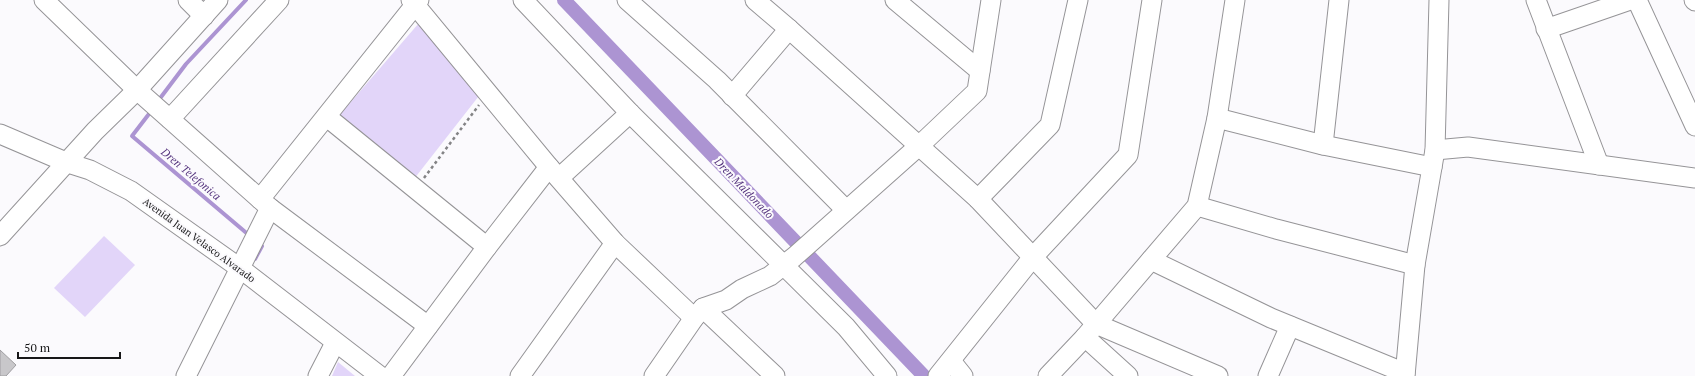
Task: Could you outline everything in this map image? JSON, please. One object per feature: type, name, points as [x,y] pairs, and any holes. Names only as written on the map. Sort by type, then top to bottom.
[{"type":"street","points":[[44,0],[138,90],[265,204],[428,326]]},
{"type":"street","points":[[188,0],[204,16]]},
{"type":"street","points":[[0,236],[68,163],[95,131],[138,90],[218,0]]},
{"type":"street","points":[[170,119],[279,0]]},
{"type":"street","points":[[523,0],[630,113],[789,260],[887,376]]},
{"type":"street","points":[[627,0],[732,96],[846,210]]},
{"type":"street","points":[[755,0],[789,28],[978,199],[1033,257],[1128,376]]},
{"type":"street","points":[[895,0],[980,71]]},
{"type":"street","points":[[654,376],[699,314],[726,300],[742,289],[770,276],[920,145],[977,91],[991,0]]},
{"type":"street","points":[[978,199],[1050,125],[1078,0]]},
{"type":"street","points":[[938,376],[1033,257],[1128,155],[1152,0]]},
{"type":"street","points":[[1054,374],[1197,206],[1216,118],[1232,0]]},
{"type":"street","points":[[1323,145],[1339,0]]},
{"type":"street","points":[[1151,260],[1290,326],[1405,375],[1415,265],[1434,158],[1439,0]]},
{"type":"street","points":[[1536,0],[1599,165]]},
{"type":"street","points":[[1546,29],[1630,0]]},
{"type":"street","points":[[1637,0],[1695,126]]},
{"type":"street","points":[[186,376],[241,269],[265,204],[326,117],[416,2],[554,173],[615,244],[775,376]]},
{"type":"street","points":[[732,96],[789,28]]},
{"type":"street","points":[[391,376],[486,247],[554,173],[630,113]]},
{"type":"street","points":[[326,117],[486,247]]},
{"type":"street","points":[[1216,118],[1323,145],[1434,158],[1468,146],[1695,178]]},
{"type":"street","name":"Avenida Juan Velasco Alvarado","points":[[0,134],[68,163],[96,173],[131,191],[241,269],[335,343],[380,376]]},
{"type":"street","points":[[1197,206],[1276,229],[1415,265]]},
{"type":"street","points":[[520,376],[615,244]]},
{"type":"street","points":[[1268,376],[1290,326]]},
{"type":"street","points":[[1091,330],[1218,376]]},
{"type":"street","points":[[318,376],[335,343]]},
{"type":"street","points":[[951,361],[963,376]]},
{"type":"path","points":[[415,189],[488,92]]},
{"type":"shaded area","points":[[419,23],[482,92],[414,179],[337,118]]},
{"type":"shaded area","points":[[104,236],[135,265],[85,317],[54,288]]},
{"type":"shaded area","points":[[338,362],[355,376],[332,376]]},
{"type":"building","points":[[0,350],[16,365],[6,376],[0,376]]},
{"type":"waterway","name":"Dren Telefonica","points":[[158,101],[186,64],[246,0]]},
{"type":"waterway","name":"Dren Maldonado","points":[[564,0],[924,376]]},
{"type":"waterway","name":"Dren Telefonica","points":[[152,110],[132,136],[250,236]]},
{"type":"waterway","name":"Dren Telefonica","points":[[255,259],[262,246],[258,243]]}]
